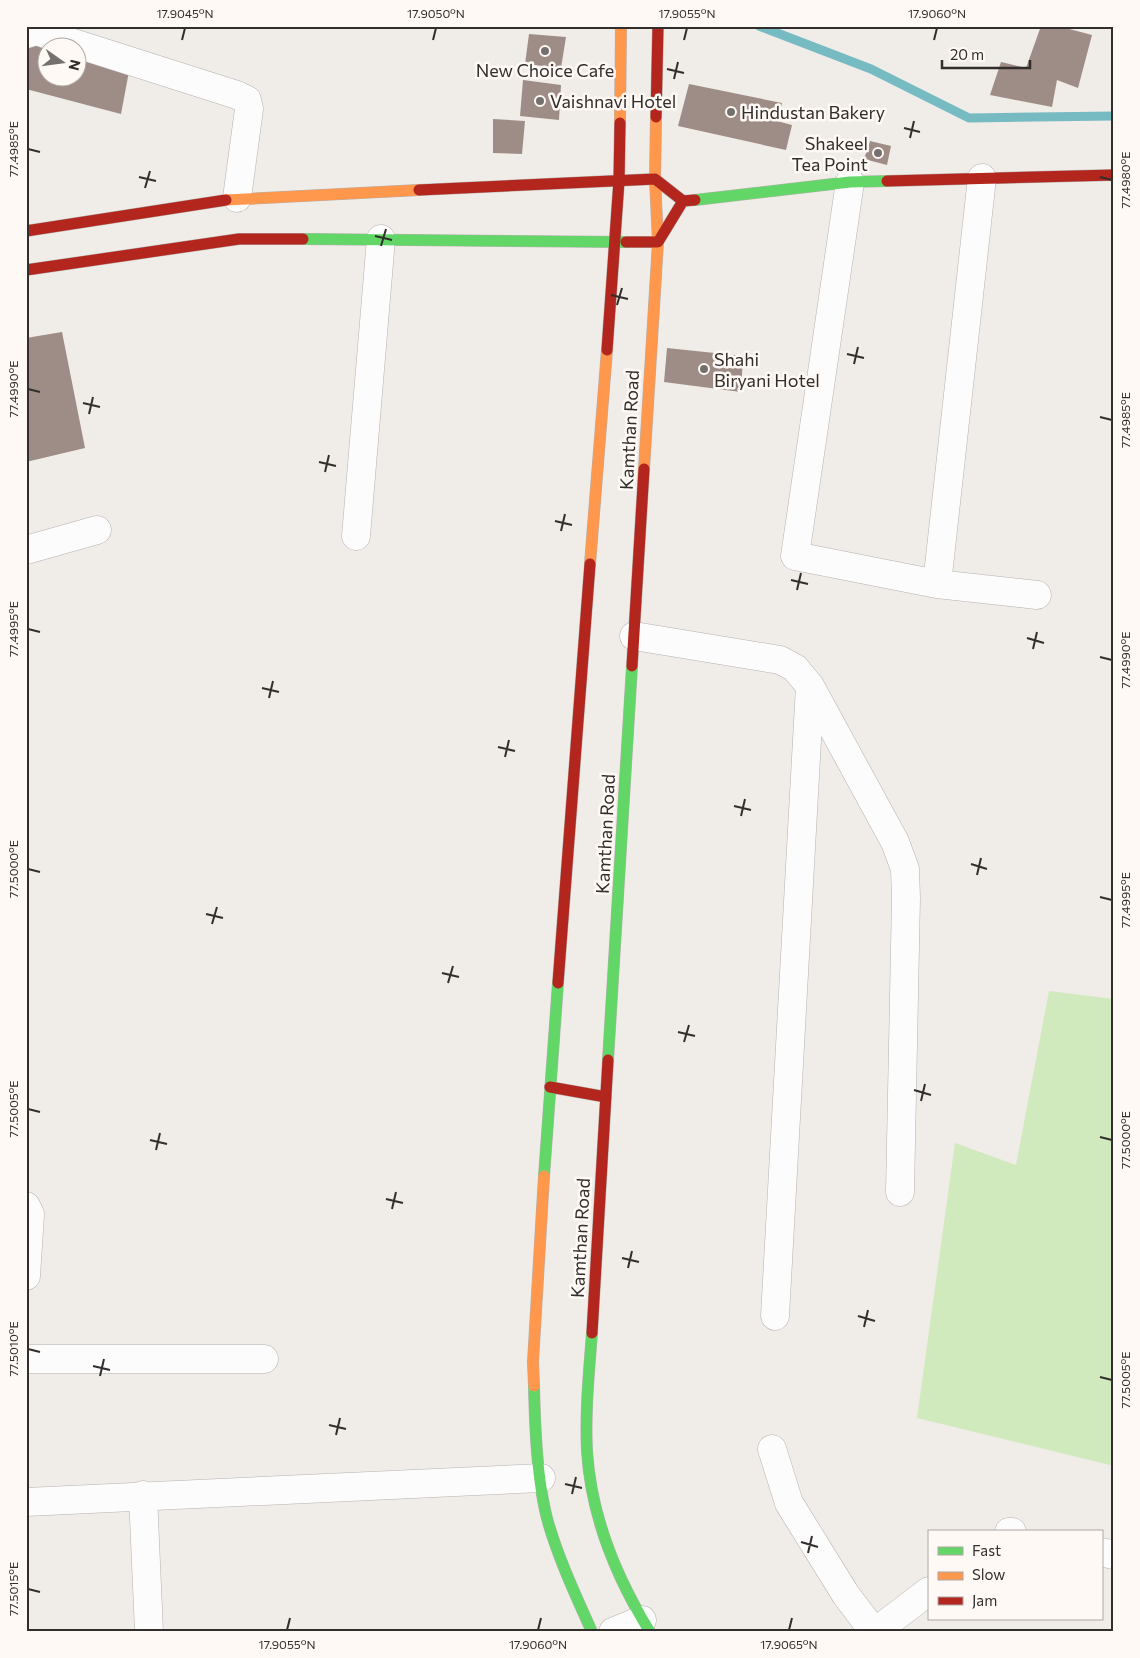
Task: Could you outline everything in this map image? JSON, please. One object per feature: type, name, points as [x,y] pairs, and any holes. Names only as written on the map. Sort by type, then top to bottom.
[{"type":"main road","name":"Kamthan Road","points":[[592,1632],[569,1580],[548,1521],[535,1439],[533,1362],[550,1087],[615,242],[619,181],[621,26]]},
{"type":"main road","name":"Kamthan Road","points":[[646,1626],[630,1600],[603,1538],[588,1460],[589,1380],[658,242],[655,179],[658,26]]},
{"type":"main road","points":[[26,231],[237,198],[655,179],[683,201],[850,182],[1114,175]]},
{"type":"main road","points":[[26,270],[239,239],[658,242],[683,201]]},
{"type":"main road","points":[[550,1087],[606,1097]]},
{"type":"street","points":[[29,31],[237,95],[247,100],[249,109],[237,198]]},
{"type":"street","points":[[937,584],[982,178]]},
{"type":"street","points":[[850,182],[794,556],[937,584],[1037,595]]},
{"type":"street","points":[[356,536],[381,239]]},
{"type":"street","points":[[26,550],[97,530]]},
{"type":"street","points":[[634,636],[780,660],[795,668],[810,686],[895,842],[905,869],[900,1192]]},
{"type":"street","points":[[775,1316],[810,686]]},
{"type":"street","points":[[26,1206],[30,1214],[26,1276]]},
{"type":"street","points":[[26,1359],[264,1359]]},
{"type":"street","points":[[772,1449],[789,1503],[846,1595],[874,1632],[928,1592]]},
{"type":"street","points":[[26,1502],[143,1495],[541,1478]]},
{"type":"street","points":[[143,1495],[149,1632]]},
{"type":"street","points":[[613,1632],[646,1626]]},
{"type":"green space","points":[[1049,991],[1114,999],[1114,1466],[917,1418],[955,1143],[1016,1165]]},
{"type":"building","points":[[1041,26],[1058,26],[1092,35],[1078,88],[1057,80],[1052,107],[990,95],[1001,62],[1026,68]]},
{"type":"building","name":"New Choice Cafe","points":[[529,34],[566,37],[561,68],[525,64]]},
{"type":"building","points":[[29,44],[38,46],[38,88],[88,88],[88,57],[130,66],[121,114],[26,89],[26,51]]},
{"type":"building","name":"Vaishnavi Hotel","points":[[523,80],[561,85],[559,120],[520,116]]},
{"type":"building","name":"Hindustan Bakery","points":[[689,84],[782,103],[777,121],[792,125],[786,150],[678,126]]},
{"type":"building","points":[[493,119],[525,121],[522,154],[493,153]]},
{"type":"building","name":"Shakeel Tea Point","points":[[870,141],[891,146],[887,165],[864,159]]},
{"type":"building","points":[[62,332],[85,448],[26,462],[26,338]]},
{"type":"building","name":"Shahi Biryani Hotel","points":[[667,348],[743,356],[741,392],[664,382]]},
{"type":"waterway","points":[[759,26],[871,69],[969,118],[1114,116]]},
{"type":"traffic: fast","points":[[695,200],[850,182],[887,181]]},
{"type":"traffic: fast","points":[[303,239],[626,242]]},
{"type":"traffic: fast","points":[[608,1060],[632,666]]},
{"type":"traffic: fast","points":[[544,1176],[558,983]]},
{"type":"traffic: fast","points":[[592,1333],[587,1436],[589,1475],[607,1545],[626,1590],[650,1632]]},
{"type":"traffic: fast","points":[[534,1386],[537,1455],[544,1506],[557,1550],[592,1632]]},
{"type":"traffic: slow","points":[[620,123],[621,26]]},
{"type":"traffic: slow","points":[[644,469],[658,242],[655,179],[656,117]]},
{"type":"traffic: slow","points":[[226,200],[419,190]]},
{"type":"traffic: slow","points":[[590,564],[607,350]]},
{"type":"traffic: slow","points":[[534,1386],[533,1362],[544,1176]]},
{"type":"traffic: jam","points":[[656,117],[658,26]]},
{"type":"traffic: jam","points":[[607,350],[619,181],[620,123]]},
{"type":"traffic: jam","points":[[887,181],[1114,175]]},
{"type":"traffic: jam","points":[[419,190],[655,179],[683,201],[695,200]]},
{"type":"traffic: jam","points":[[26,231],[226,200]]},
{"type":"traffic: jam","points":[[626,242],[658,242],[683,201]]},
{"type":"traffic: jam","points":[[26,270],[239,239],[303,239]]},
{"type":"traffic: jam","points":[[632,666],[644,469]]},
{"type":"traffic: jam","points":[[558,983],[590,564]]},
{"type":"traffic: jam","points":[[592,1333],[608,1060]]},
{"type":"traffic: jam","points":[[550,1087],[606,1097]]},
{"type":"place","name":"New Choice Cafe","points":[[545,51]]},
{"type":"place","name":"Vaishnavi Hotel","points":[[540,101]]},
{"type":"place","name":"Hindustan Bakery","points":[[731,112]]},
{"type":"place","name":"Shakeel Tea Point","points":[[878,153]]},
{"type":"place","name":"Shahi Biryani Hotel","points":[[704,369]]}]
